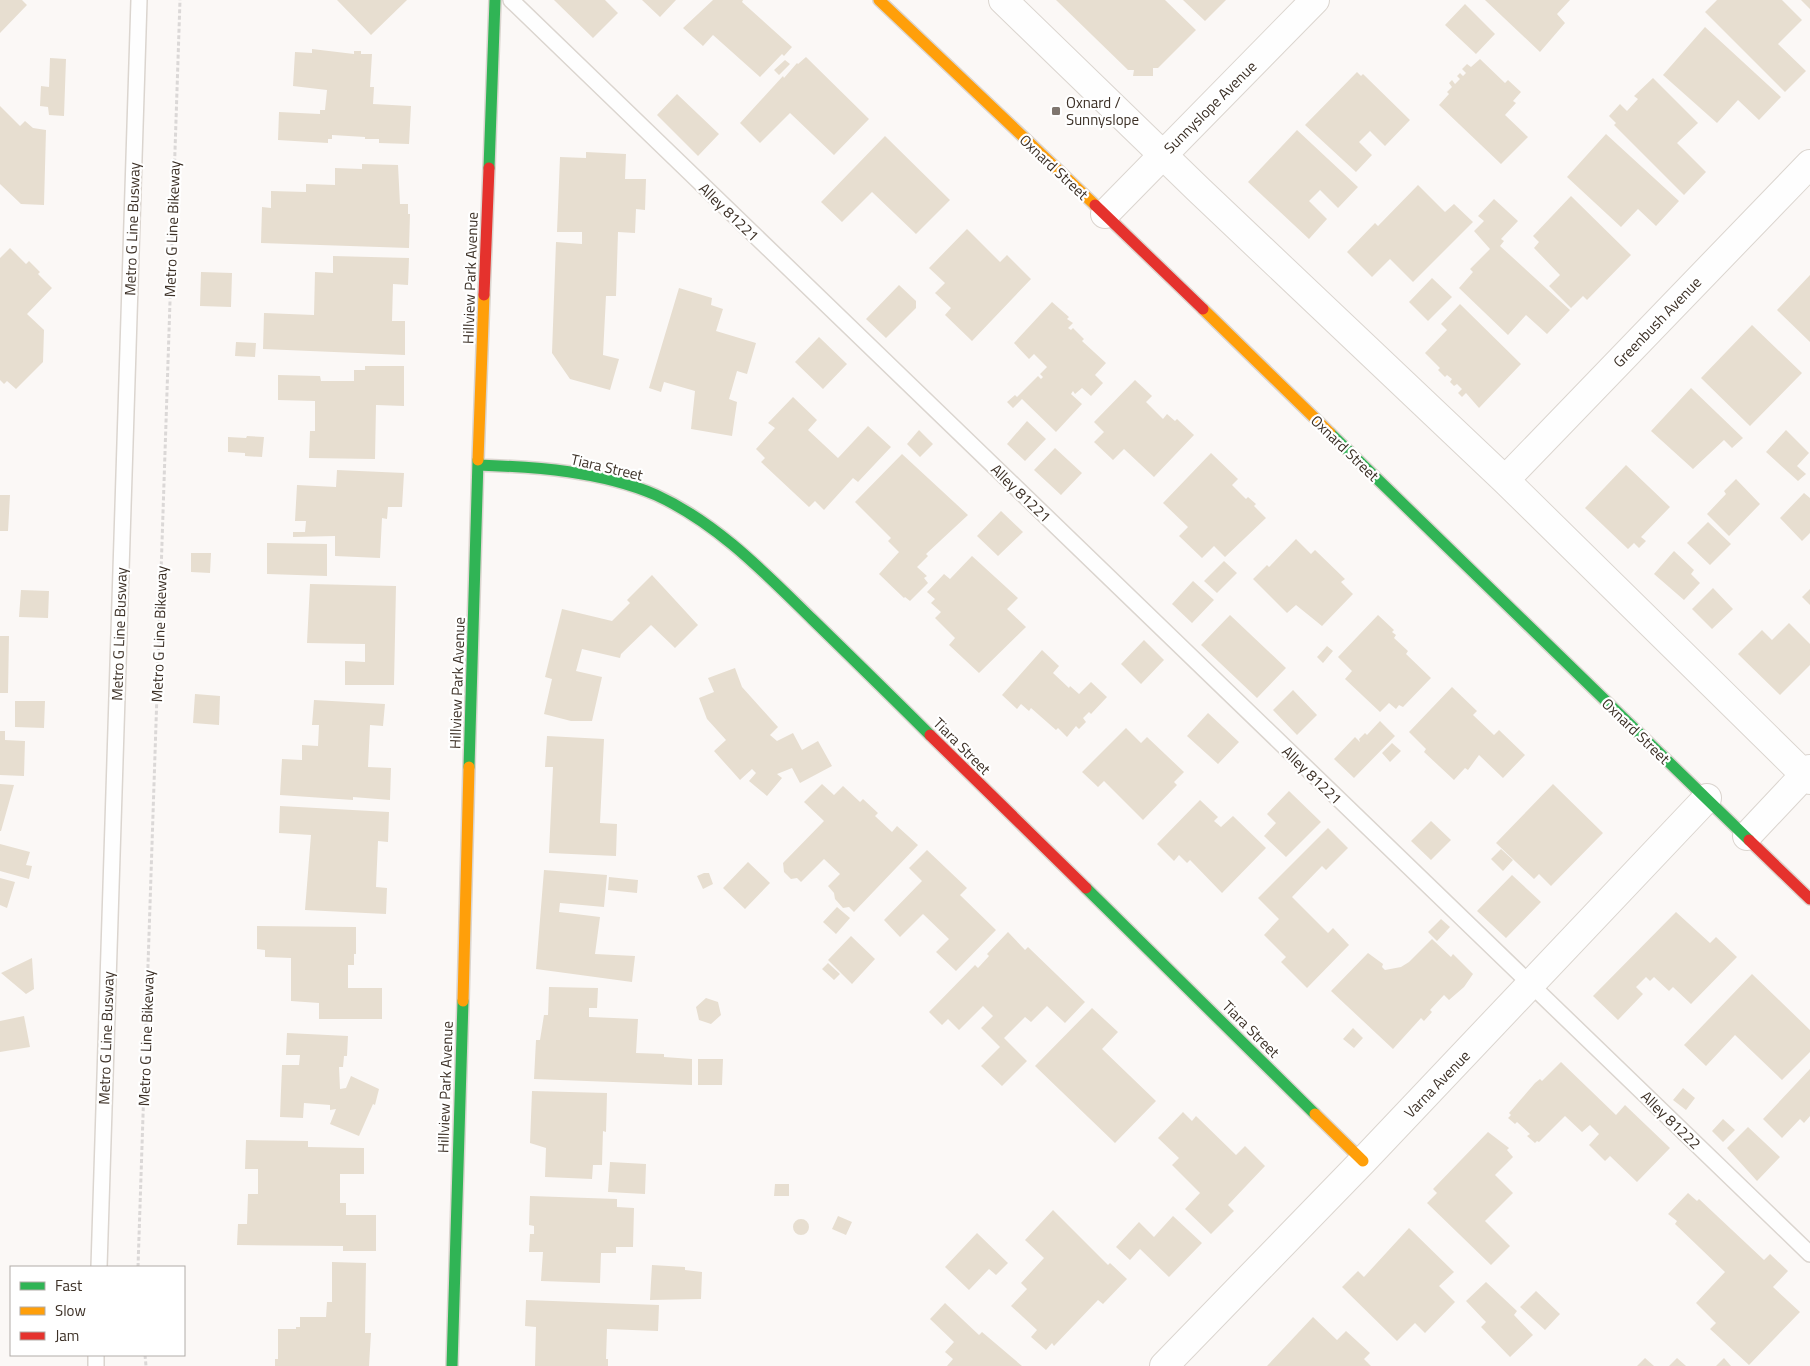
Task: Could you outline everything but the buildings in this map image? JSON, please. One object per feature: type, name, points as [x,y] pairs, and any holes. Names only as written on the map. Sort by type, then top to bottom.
[{"type":"street","name":"Hillview Park Avenue","points":[[452,1366],[478,465],[495,0]]},
{"type":"street","name":"Oxnard Street","points":[[879,0],[1105,214],[1810,899]]},
{"type":"street","points":[[1003,0],[1162,155],[1505,480],[1808,775],[1747,836]]},
{"type":"street","name":"Sunnyslope Avenue","points":[[1105,214],[1315,0]]},
{"type":"street","name":"Greenbush Avenue","points":[[1505,480],[1810,164]]},
{"type":"street","name":"Tiara Street","points":[[478,465],[523,465],[592,477],[644,490],[691,516],[744,552],[1363,1161]]},
{"type":"street","name":"Varna Avenue","points":[[1164,1366],[1363,1161],[1707,798]]},
{"type":"lane","name":"Metro G Line Busway","points":[[99,1266],[139,0]]},
{"type":"lane","name":"Alley 81221","points":[[511,0],[1530,986]]},
{"type":"lane","name":"Alley 81222","points":[[1530,986],[1810,1254]]},
{"type":"path","name":"Metro G Line Bikeway","points":[[138,1266],[180,0]]},
{"type":"traffic: fast","points":[[489,168],[495,0]]},
{"type":"traffic: fast","points":[[1330,433],[1749,840]]},
{"type":"traffic: fast","points":[[469,767],[478,460]]},
{"type":"traffic: fast","points":[[478,465],[546,469],[591,475],[635,487],[678,506],[720,534],[758,566],[930,735]]},
{"type":"traffic: fast","points":[[1086,888],[1315,1114]]},
{"type":"traffic: fast","points":[[452,1366],[463,1001]]},
{"type":"traffic: slow","points":[[879,0],[1095,205]]},
{"type":"traffic: slow","points":[[478,460],[484,295]]},
{"type":"traffic: slow","points":[[1203,309],[1330,433]]},
{"type":"traffic: slow","points":[[463,1001],[469,767]]},
{"type":"traffic: slow","points":[[1315,1114],[1363,1161]]},
{"type":"traffic: jam","points":[[484,295],[489,168]]},
{"type":"traffic: jam","points":[[1095,205],[1203,309]]},
{"type":"traffic: jam","points":[[930,735],[1086,888]]},
{"type":"traffic: jam","points":[[1749,840],[1810,899]]},
{"type":"place","name":"Oxnard / Sunnyslope","points":[[1056,111]]}]
